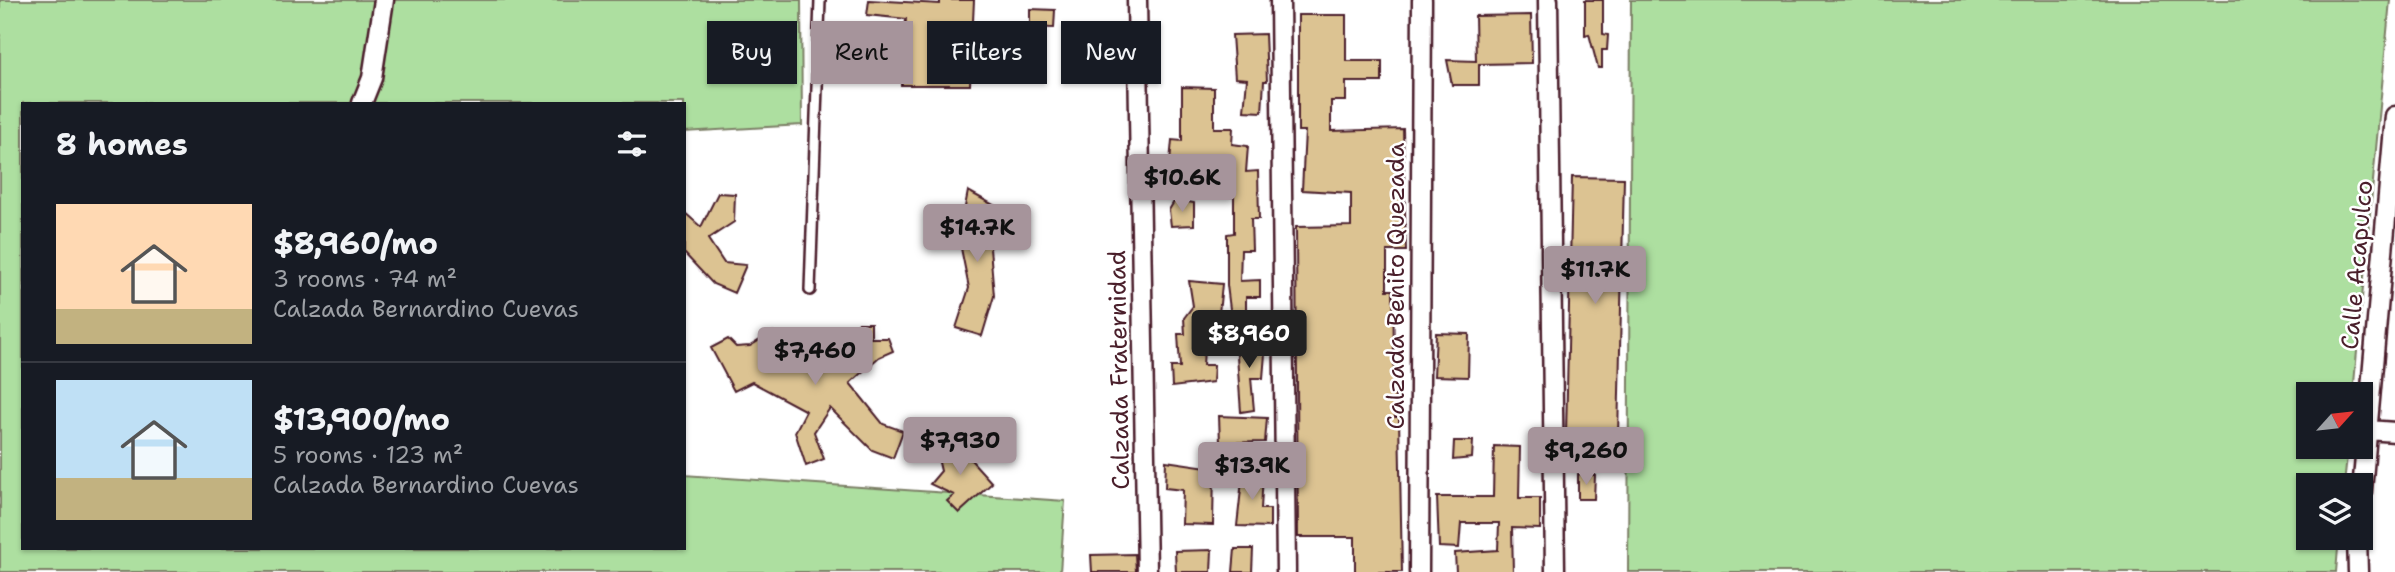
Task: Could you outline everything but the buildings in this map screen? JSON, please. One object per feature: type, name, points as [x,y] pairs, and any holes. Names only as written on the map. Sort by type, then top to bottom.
[{"type":"street","points":[[362,102],[372,78],[384,0]]},
{"type":"street","name":"Calzada Fraternidad","points":[[1136,0],[1147,572]]},
{"type":"street","points":[[1280,0],[1286,572]]},
{"type":"street","name":"Calzada Benito Quezada","points":[[1419,572],[1423,0]]},
{"type":"street","points":[[1548,0],[1555,572]]},
{"type":"street","name":"Calle Acapulco","points":[[2373,391],[2388,275],[2395,116]]},
{"type":"street","points":[[2373,430],[2395,432]]},
{"type":"street","points":[[2357,550],[2358,572]]},
{"type":"lane","points":[[810,290],[820,0]]},
{"type":"green space","points":[[0,0],[801,0],[802,125],[686,132],[686,102],[21,102],[21,550],[686,550],[686,475],[1065,501],[1060,572],[0,572]]},
{"type":"green space","points":[[1631,0],[2390,0],[2354,382],[2296,382],[2296,459],[2347,459],[2345,473],[2296,473],[2296,550],[2338,550],[2336,572],[1628,572]]}]
